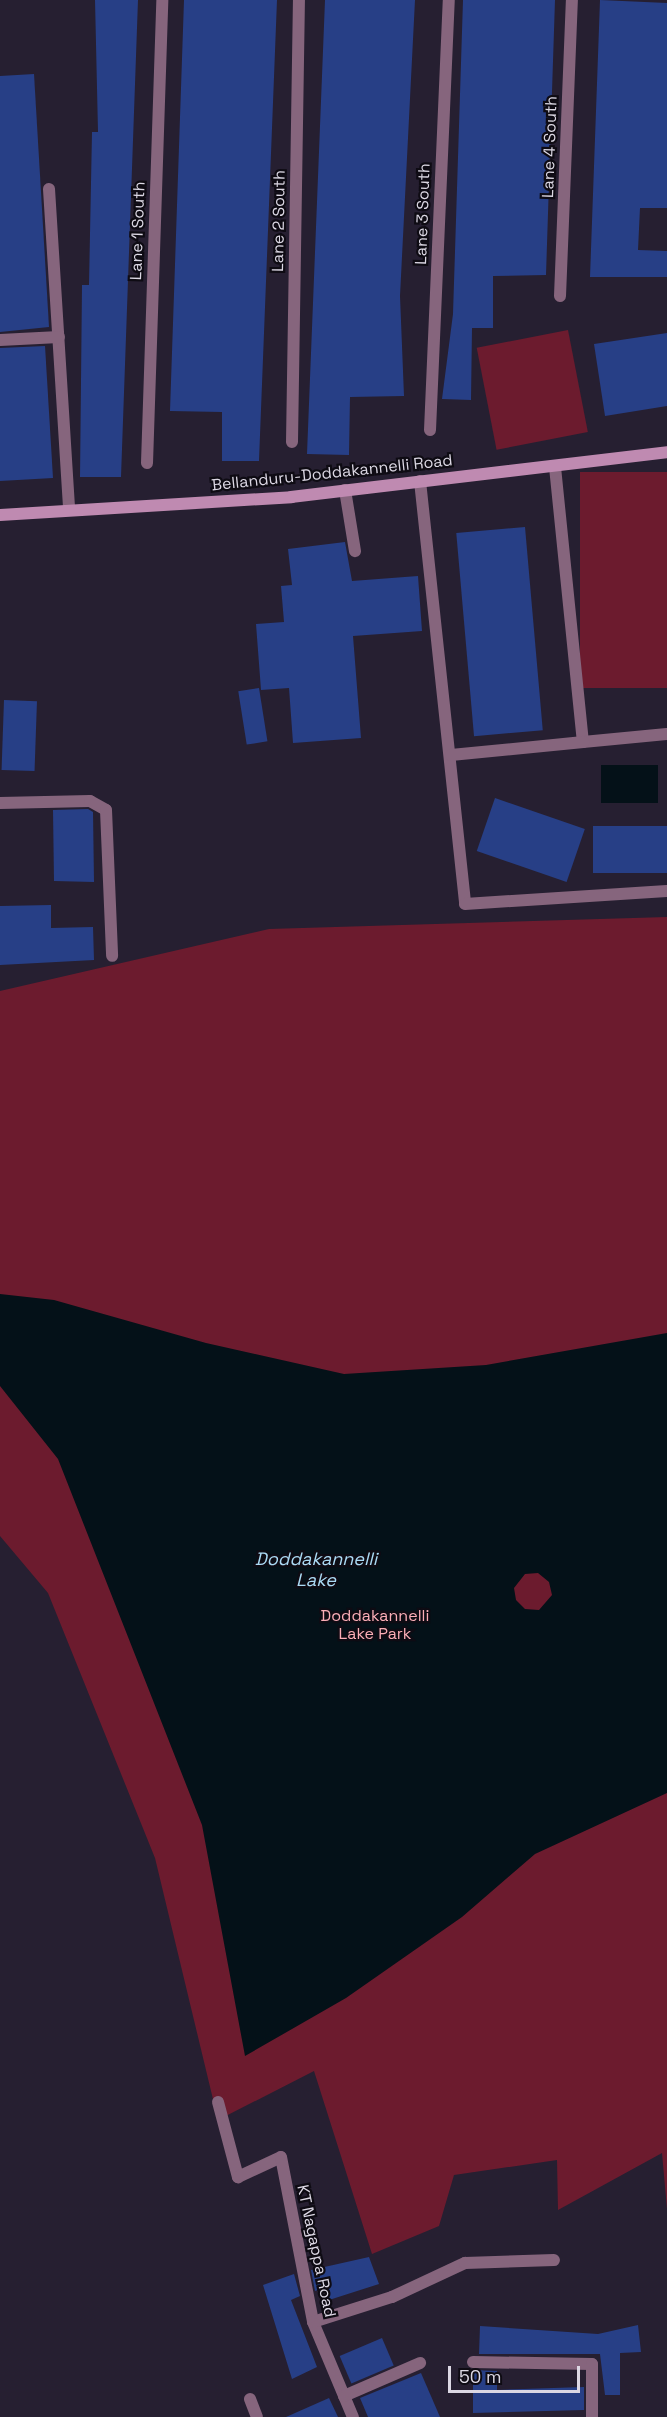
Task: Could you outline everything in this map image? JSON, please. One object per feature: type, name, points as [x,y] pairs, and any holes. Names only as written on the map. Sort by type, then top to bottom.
[{"type":"street","name":"Lane 1 South","points":[[147,463],[162,0]]},
{"type":"street","name":"Lane 2 South","points":[[292,442],[299,0]]},
{"type":"street","name":"Lane 3 South","points":[[430,430],[448,0]]},
{"type":"street","name":"Lane 4 South","points":[[560,296],[572,0]]},
{"type":"street","points":[[49,189],[69,508]]},
{"type":"street","points":[[0,340],[59,337]]},
{"type":"street","name":"Bellanduru-Doddakannelli Road","points":[[0,515],[69,508],[345,490],[667,452]]},
{"type":"street","points":[[555,467],[583,742]]},
{"type":"street","points":[[420,481],[451,755],[465,904],[667,891]]},
{"type":"street","points":[[345,490],[355,551]]},
{"type":"street","points":[[451,755],[667,734]]},
{"type":"street","points":[[0,802],[90,801],[106,810],[112,956]]},
{"type":"street","name":"KT Nagappa Road","points":[[218,2102],[238,2177],[281,2157],[313,2322],[353,2417]]},
{"type":"street","points":[[313,2322],[392,2297],[465,2263],[554,2260]]},
{"type":"street","points":[[473,2362],[592,2364],[592,2417]]},
{"type":"street","points":[[344,2396],[420,2363]]},
{"type":"street","points":[[250,2398],[257,2417]]},
{"type":"green space","points":[[568,330],[588,432],[497,450],[477,348]]},
{"type":"green space","points":[[580,472],[667,472],[667,688],[580,688]]},
{"type":"green space","name":"Doddakannelli Lake Park","points":[[667,917],[667,2209],[662,2153],[558,2210],[557,2160],[454,2175],[439,2226],[372,2254],[314,2071],[218,2120],[155,1858],[48,1593],[0,1536],[0,991],[269,929]]},
{"type":"water","points":[[601,765],[658,765],[658,803],[601,803]]},
{"type":"water","name":"Doddakannelli Lake","points":[[0,1294],[54,1300],[206,1343],[344,1374],[486,1365],[667,1333],[667,1793],[535,1854],[462,1917],[346,1998],[245,2056],[202,1825],[58,1459],[0,1386]],"holes":[[[538,1573],[549,1582],[552,1595],[539,1610],[525,1609],[516,1600],[514,1588],[525,1574]]]},
{"type":"building","points":[[95,0],[138,0],[121,477],[80,477],[82,285],[89,285],[92,132],[98,132]]},
{"type":"building","points":[[184,0],[277,0],[259,461],[222,461],[222,412],[170,411]]},
{"type":"building","points":[[325,0],[415,0],[400,296],[404,396],[350,397],[349,455],[307,454]]},
{"type":"building","points":[[463,0],[555,0],[546,275],[493,276],[493,328],[472,328],[471,400],[442,399],[453,314]]},
{"type":"building","points":[[600,0],[667,3],[667,208],[640,208],[638,250],[667,251],[667,277],[590,277]]},
{"type":"building","points":[[34,74],[49,327],[0,332],[0,76]]},
{"type":"building","points":[[667,333],[667,406],[605,416],[594,344]]},
{"type":"building","points":[[45,346],[53,478],[0,481],[0,348]]},
{"type":"building","points":[[525,527],[543,730],[474,736],[456,533]]},
{"type":"building","points":[[345,542],[352,581],[418,576],[422,631],[353,636],[361,738],[293,743],[289,688],[261,690],[256,624],[284,622],[281,586],[292,585],[288,549]]},
{"type":"building","points":[[259,688],[267,741],[247,745],[238,691]]},
{"type":"building","points":[[4,700],[37,701],[35,771],[2,770]]},
{"type":"building","points":[[495,798],[585,829],[567,882],[477,851]]},
{"type":"building","points":[[88,809],[93,812],[94,882],[54,881],[53,810]]},
{"type":"building","points":[[593,826],[667,826],[667,873],[593,873]]},
{"type":"building","points":[[51,905],[51,928],[93,927],[94,960],[0,965],[0,906]]},
{"type":"building","points":[[369,2257],[379,2284],[329,2300],[324,2288],[315,2291],[311,2270]]},
{"type":"building","points":[[294,2274],[300,2296],[291,2300],[317,2367],[292,2379],[263,2285]]},
{"type":"building","points":[[638,2325],[641,2352],[620,2353],[620,2395],[605,2395],[600,2354],[479,2354],[480,2326],[598,2334]]},
{"type":"building","points":[[382,2338],[394,2366],[351,2384],[340,2356]]},
{"type":"building","points":[[473,2370],[497,2371],[497,2390],[584,2387],[584,2410],[473,2413]]},
{"type":"building","points":[[421,2373],[440,2417],[368,2417],[360,2398]]},
{"type":"building","points":[[329,2398],[338,2417],[286,2417]]}]
